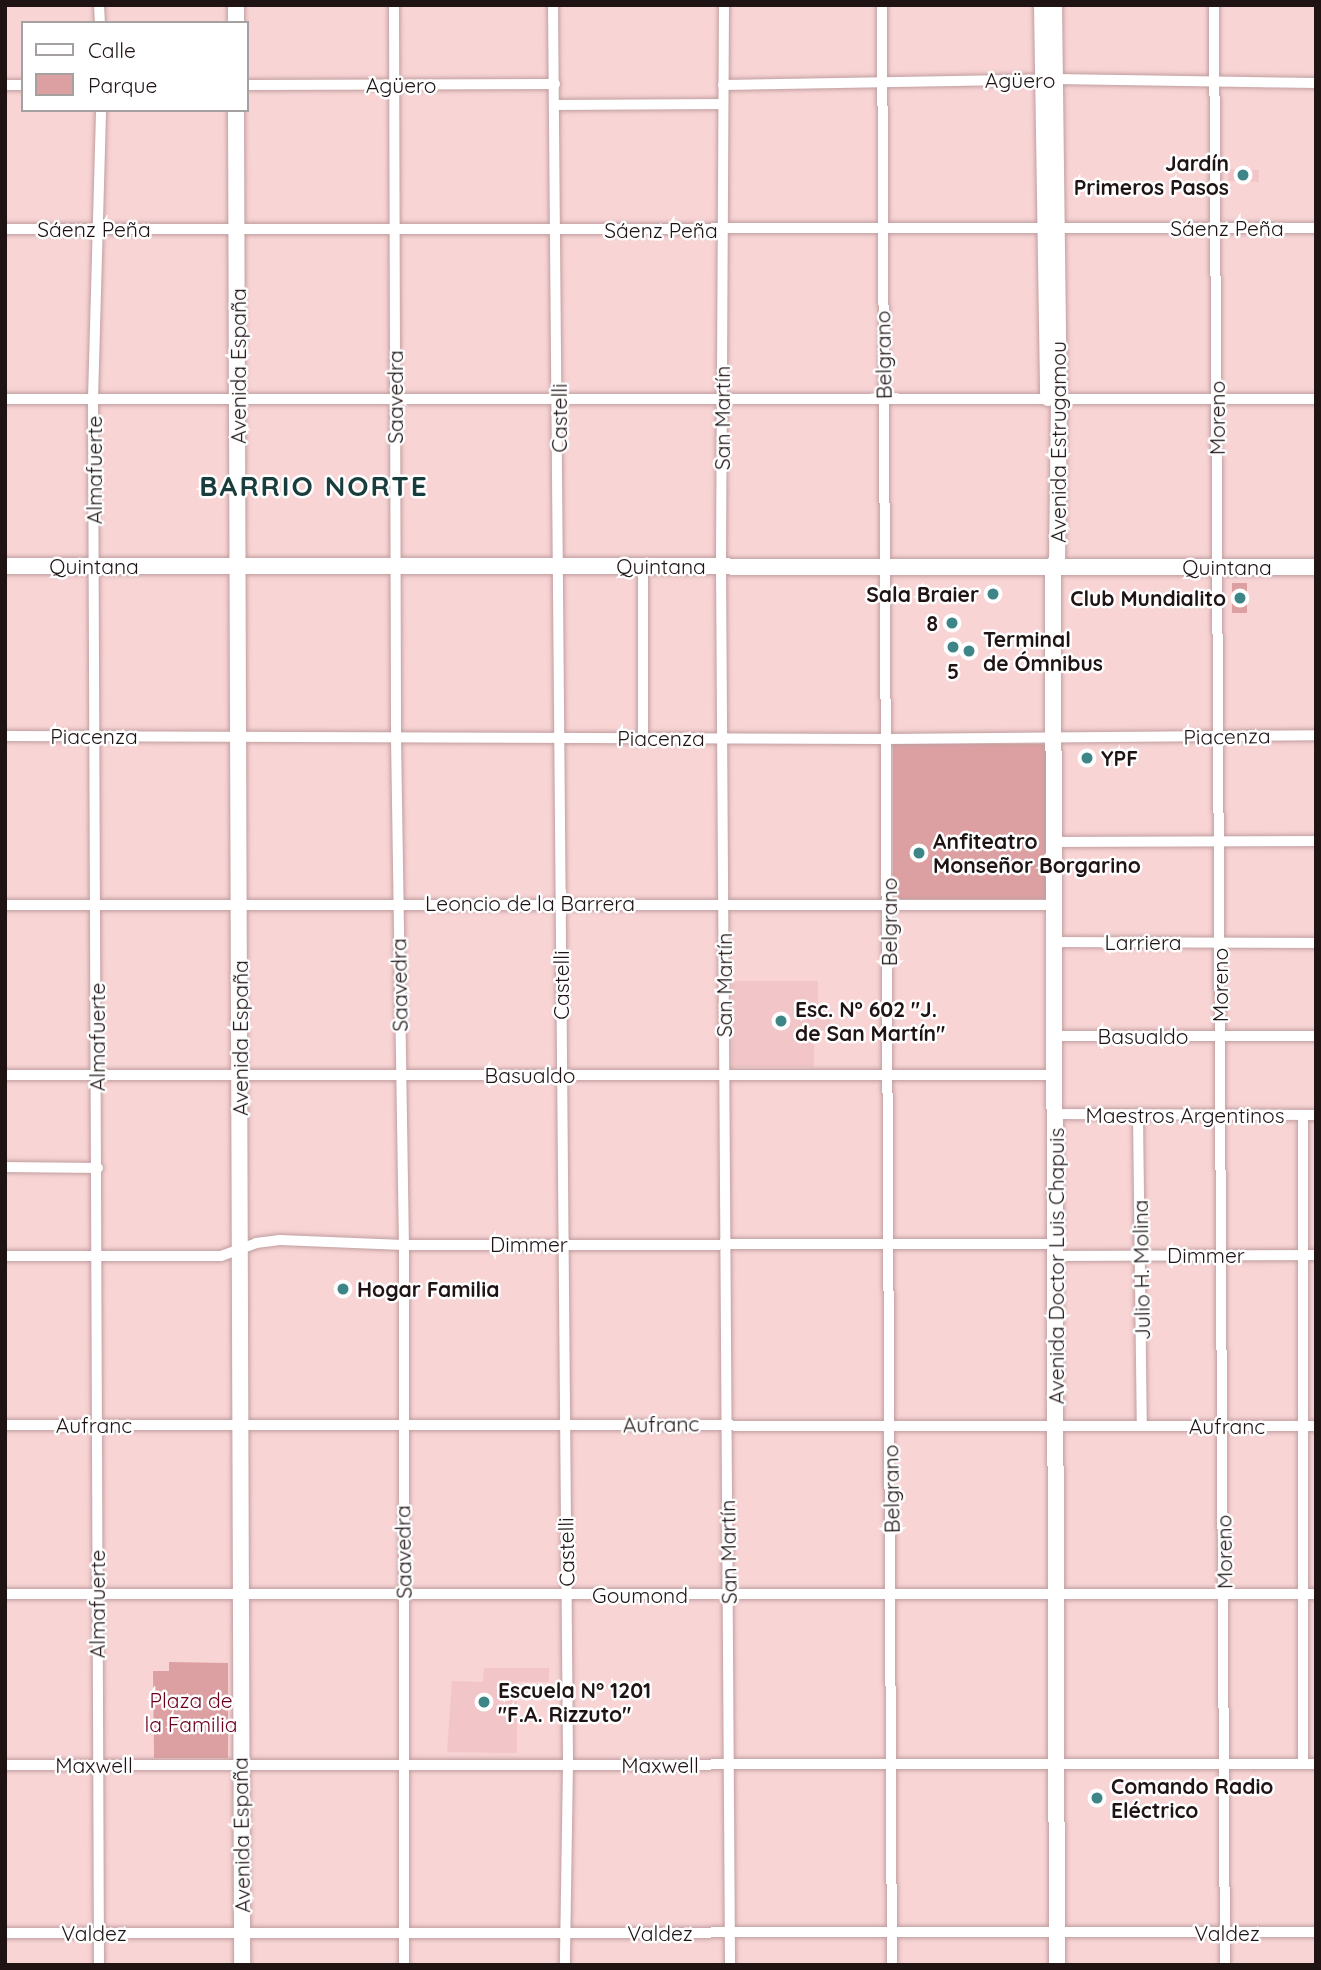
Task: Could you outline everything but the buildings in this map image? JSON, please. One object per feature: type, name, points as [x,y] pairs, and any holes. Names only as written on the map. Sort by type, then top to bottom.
[{"type":"main road","name":"Avenida Estrugamou","points":[[1042,5],[1049,79]]},
{"type":"main road","name":"Avenida Estrugamou","points":[[1054,5],[1049,79],[1053,400],[1048,559],[1054,567]]},
{"type":"main road","name":"Avenida España","points":[[236,112],[242,1965]]},
{"type":"main road","name":"Quintana","points":[[5,566],[1316,567]]},
{"type":"main road","name":"Avenida Doctor Luis Chapuis","points":[[1054,567],[1057,1965]]},
{"type":"street","name":"Saavedra","points":[[394,5],[396,738],[404,1245],[401,1426],[406,1763],[404,1965]]},
{"type":"street","name":"Castelli","points":[[553,5],[558,229],[567,1595],[565,1965]]},
{"type":"street","name":"San Martín","points":[[724,5],[721,566],[730,1965]]},
{"type":"street","name":"Belgrano","points":[[882,5],[889,906],[892,1965]]},
{"type":"street","name":"Moreno","points":[[1214,5],[1225,1965]]},
{"type":"street","name":"Agüero","points":[[723,85],[1049,79],[1316,83]]},
{"type":"street","name":"Agüero","points":[[248,85],[555,84]]},
{"type":"street","points":[[556,105],[723,104]]},
{"type":"street","name":"Almafuerte","points":[[99,1965],[99,1258],[93,399],[101,112]]},
{"type":"street","name":"Sáenz Peña","points":[[5,229],[1316,228]]},
{"type":"street","points":[[5,399],[1316,399]]},
{"type":"street","points":[[643,566],[643,738]]},
{"type":"street","name":"Piacenza","points":[[5,736],[887,739],[1316,735]]},
{"type":"street","points":[[1054,842],[1316,841]]},
{"type":"street","name":"Leoncio de la Barrera","points":[[5,905],[1054,905]]},
{"type":"street","name":"Larriera","points":[[1055,942],[1316,943]]},
{"type":"street","name":"Basualdo","points":[[1055,1036],[1316,1036]]},
{"type":"street","name":"Basualdo","points":[[5,1075],[1055,1075]]},
{"type":"street","name":"Maestros Argentinos","points":[[1055,1114],[1316,1115]]},
{"type":"street","name":"Julio H. Molina","points":[[1138,1115],[1142,1424]]},
{"type":"street","points":[[1303,1115],[1310,1255],[1310,1594],[1303,1764]]},
{"type":"street","points":[[5,1167],[98,1168]]},
{"type":"street","name":"Dimmer","points":[[5,1256],[221,1256],[280,1240],[404,1245],[889,1242],[1141,1255],[1310,1255]]},
{"type":"street","name":"Aufranc","points":[[5,1425],[565,1426],[726,1422],[1310,1426]]},
{"type":"street","name":"Goumond","points":[[5,1594],[1310,1594]]},
{"type":"street","name":"Maxwell","points":[[5,1765],[1316,1764]]},
{"type":"street","name":"Valdez","points":[[5,1933],[1316,1933]]},
{"type":"shaded area","name":"Jardín Primeros Pasos","points":[[1228,169],[1259,170],[1259,182],[1228,181]]},
{"type":"shaded area","name":"Esc. N° 602 \"J. de San Martín\"","points":[[732,981],[818,981],[818,1010],[830,1011],[831,1032],[814,1032],[814,1067],[732,1067]]},
{"type":"shaded area","name":"Escuela N° 1201 \"F.A. Rizzuto\"","points":[[484,1668],[549,1668],[549,1682],[517,1682],[517,1753],[447,1752],[452,1681],[483,1682]]},
{"type":"green space","name":"Club Mundialito","points":[[1232,583],[1247,583],[1247,613],[1232,613]]},
{"type":"green space","points":[[893,744],[1047,744],[1047,899],[893,899]]},
{"type":"green space","name":"Plaza de la Familia","points":[[169,1662],[228,1663],[228,1758],[154,1758],[153,1671],[169,1671]]},
{"type":"place","name":"Jardín Primeros Pasos","points":[[1243,175]]},
{"type":"place","name":"Sala Braier","points":[[993,594]]},
{"type":"place","name":"Club Mundialito","points":[[1240,598]]},
{"type":"place","name":"8","points":[[952,623]]},
{"type":"place","name":"5","points":[[953,647]]},
{"type":"place","name":"Terminal de Ómnibus","points":[[969,651]]},
{"type":"place","name":"YPF","points":[[1087,758]]},
{"type":"place","name":"Anfiteatro Monseñor Borgarino","points":[[919,853]]},
{"type":"place","name":"Esc. N° 602 \"J. de San Martín\"","points":[[781,1021]]},
{"type":"place","name":"Hogar Familia","points":[[343,1289]]},
{"type":"place","name":"Escuela N° 1201 \"F.A. Rizzuto\"","points":[[484,1702]]},
{"type":"place","name":"Comando Radio Eléctrico","points":[[1097,1798]]},
{"type":"district","name":"BARRIO NORTE","points":[[314,486]]}]
